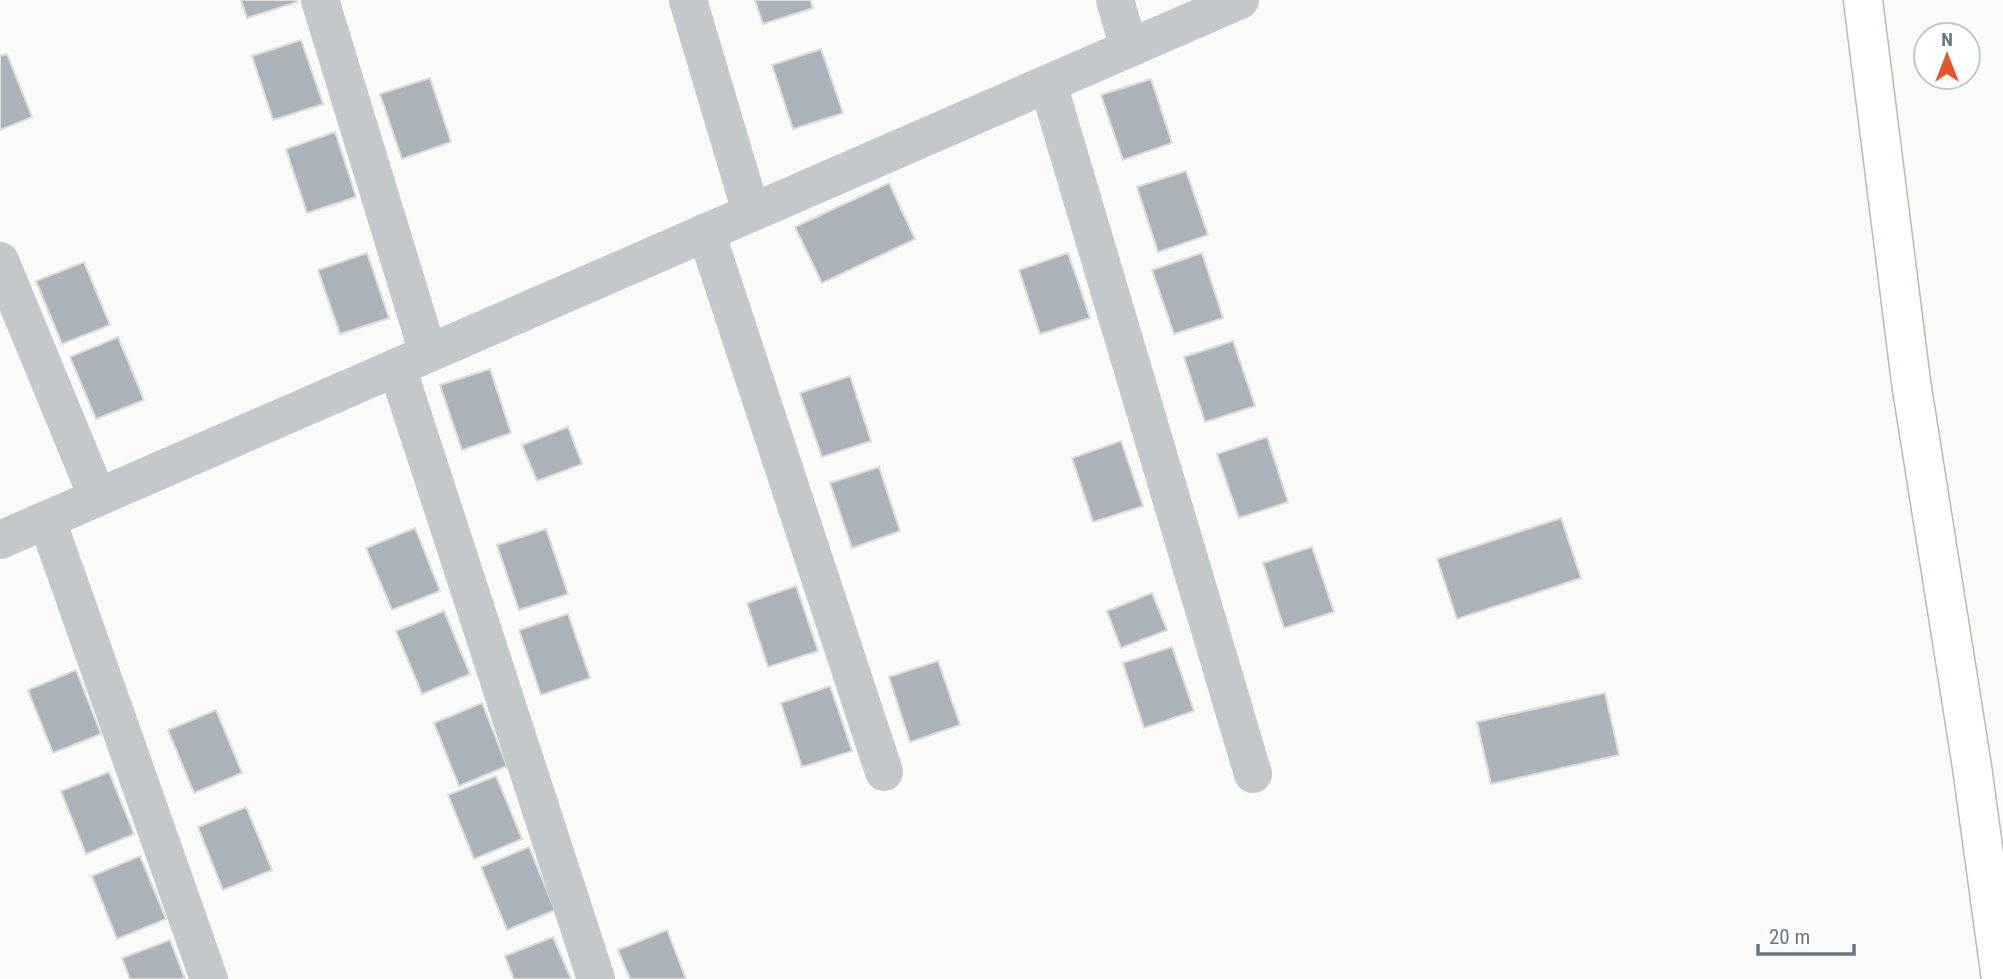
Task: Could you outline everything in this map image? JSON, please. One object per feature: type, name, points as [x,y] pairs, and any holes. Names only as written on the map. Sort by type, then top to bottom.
[{"type":"main road","points":[[1863,0],[1911,382],[1972,768],[2001,979]]},
{"type":"street","points":[[320,0],[413,360],[596,979]]},
{"type":"street","points":[[688,0],[751,212]]},
{"type":"street","points":[[1115,0],[1129,48]]},
{"type":"street","points":[[0,540],[1240,0]]},
{"type":"street","points":[[1048,84],[1254,774]]},
{"type":"street","points":[[706,232],[884,772]]},
{"type":"street","points":[[0,261],[97,496]]},
{"type":"street","points":[[47,520],[209,979]]},
{"type":"building","points":[[241,0],[296,0],[297,2],[247,18]]},
{"type":"building","points":[[755,0],[810,0],[813,8],[763,24]]},
{"type":"building","points":[[301,40],[323,104],[273,120],[252,56]]},
{"type":"building","points":[[821,49],[843,113],[793,129],[772,65]]},
{"type":"building","points":[[7,54],[32,117],[0,130],[0,56]]},
{"type":"building","points":[[430,78],[451,142],[402,159],[380,94]]},
{"type":"building","points":[[1151,79],[1172,143],[1123,160],[1101,95]]},
{"type":"building","points":[[335,132],[356,197],[307,213],[286,149]]},
{"type":"building","points":[[1186,171],[1208,235],[1158,252],[1137,187]]},
{"type":"building","points":[[889,183],[915,239],[822,283],[795,227]]},
{"type":"building","points":[[367,253],[389,318],[340,334],[318,270]]},
{"type":"building","points":[[1068,253],[1090,318],[1040,334],[1019,270]]},
{"type":"building","points":[[1202,253],[1223,318],[1174,334],[1152,270]]},
{"type":"building","points":[[84,262],[110,325],[62,344],[36,281]]},
{"type":"building","points":[[118,337],[144,400],[96,419],[70,357]]},
{"type":"building","points":[[1233,341],[1255,406],[1205,422],[1184,357]]},
{"type":"building","points":[[490,369],[511,433],[462,450],[440,385]]},
{"type":"building","points":[[850,376],[871,441],[822,457],[800,393]]},
{"type":"building","points":[[568,427],[582,464],[537,481],[522,445]]},
{"type":"building","points":[[1267,437],[1288,502],[1239,518],[1217,454]]},
{"type":"building","points":[[1121,441],[1143,506],[1093,522],[1072,458]]},
{"type":"building","points":[[879,467],[900,531],[852,548],[830,483]]},
{"type":"building","points":[[1561,518],[1581,578],[1457,619],[1437,559]]},
{"type":"building","points":[[415,528],[440,591],[392,610],[366,548]]},
{"type":"building","points":[[546,529],[568,594],[519,610],[497,545]]},
{"type":"building","points":[[1312,547],[1334,612],[1284,628],[1263,563]]},
{"type":"building","points":[[796,586],[818,651],[768,667],[747,603]]},
{"type":"building","points":[[1152,593],[1167,630],[1121,648],[1107,611]]},
{"type":"building","points":[[444,611],[470,674],[422,694],[396,631]]},
{"type":"building","points":[[568,614],[590,678],[541,695],[519,630]]},
{"type":"building","points":[[1172,647],[1194,711],[1144,728],[1123,663]]},
{"type":"building","points":[[938,661],[960,725],[910,742],[889,677]]},
{"type":"building","points":[[76,670],[101,734],[53,753],[28,690]]},
{"type":"building","points":[[830,686],[852,751],[802,767],[781,703]]},
{"type":"building","points":[[1605,693],[1619,755],[1491,784],[1477,722]]},
{"type":"building","points":[[482,703],[507,766],[459,786],[434,723]]},
{"type":"building","points":[[216,710],[242,773],[194,793],[168,730]]},
{"type":"building","points":[[109,772],[134,834],[86,854],[61,791]]},
{"type":"building","points":[[496,776],[522,839],[474,859],[448,795]]},
{"type":"building","points":[[246,807],[272,870],[223,890],[198,827]]},
{"type":"building","points":[[529,847],[555,910],[507,930],[481,867]]},
{"type":"building","points":[[140,856],[166,919],[117,939],[92,876]]},
{"type":"building","points":[[667,930],[686,979],[630,979],[618,950]]},
{"type":"building","points":[[553,937],[571,979],[514,979],[505,956]]},
{"type":"building","points":[[170,940],[185,979],[130,979],[122,958]]}]
